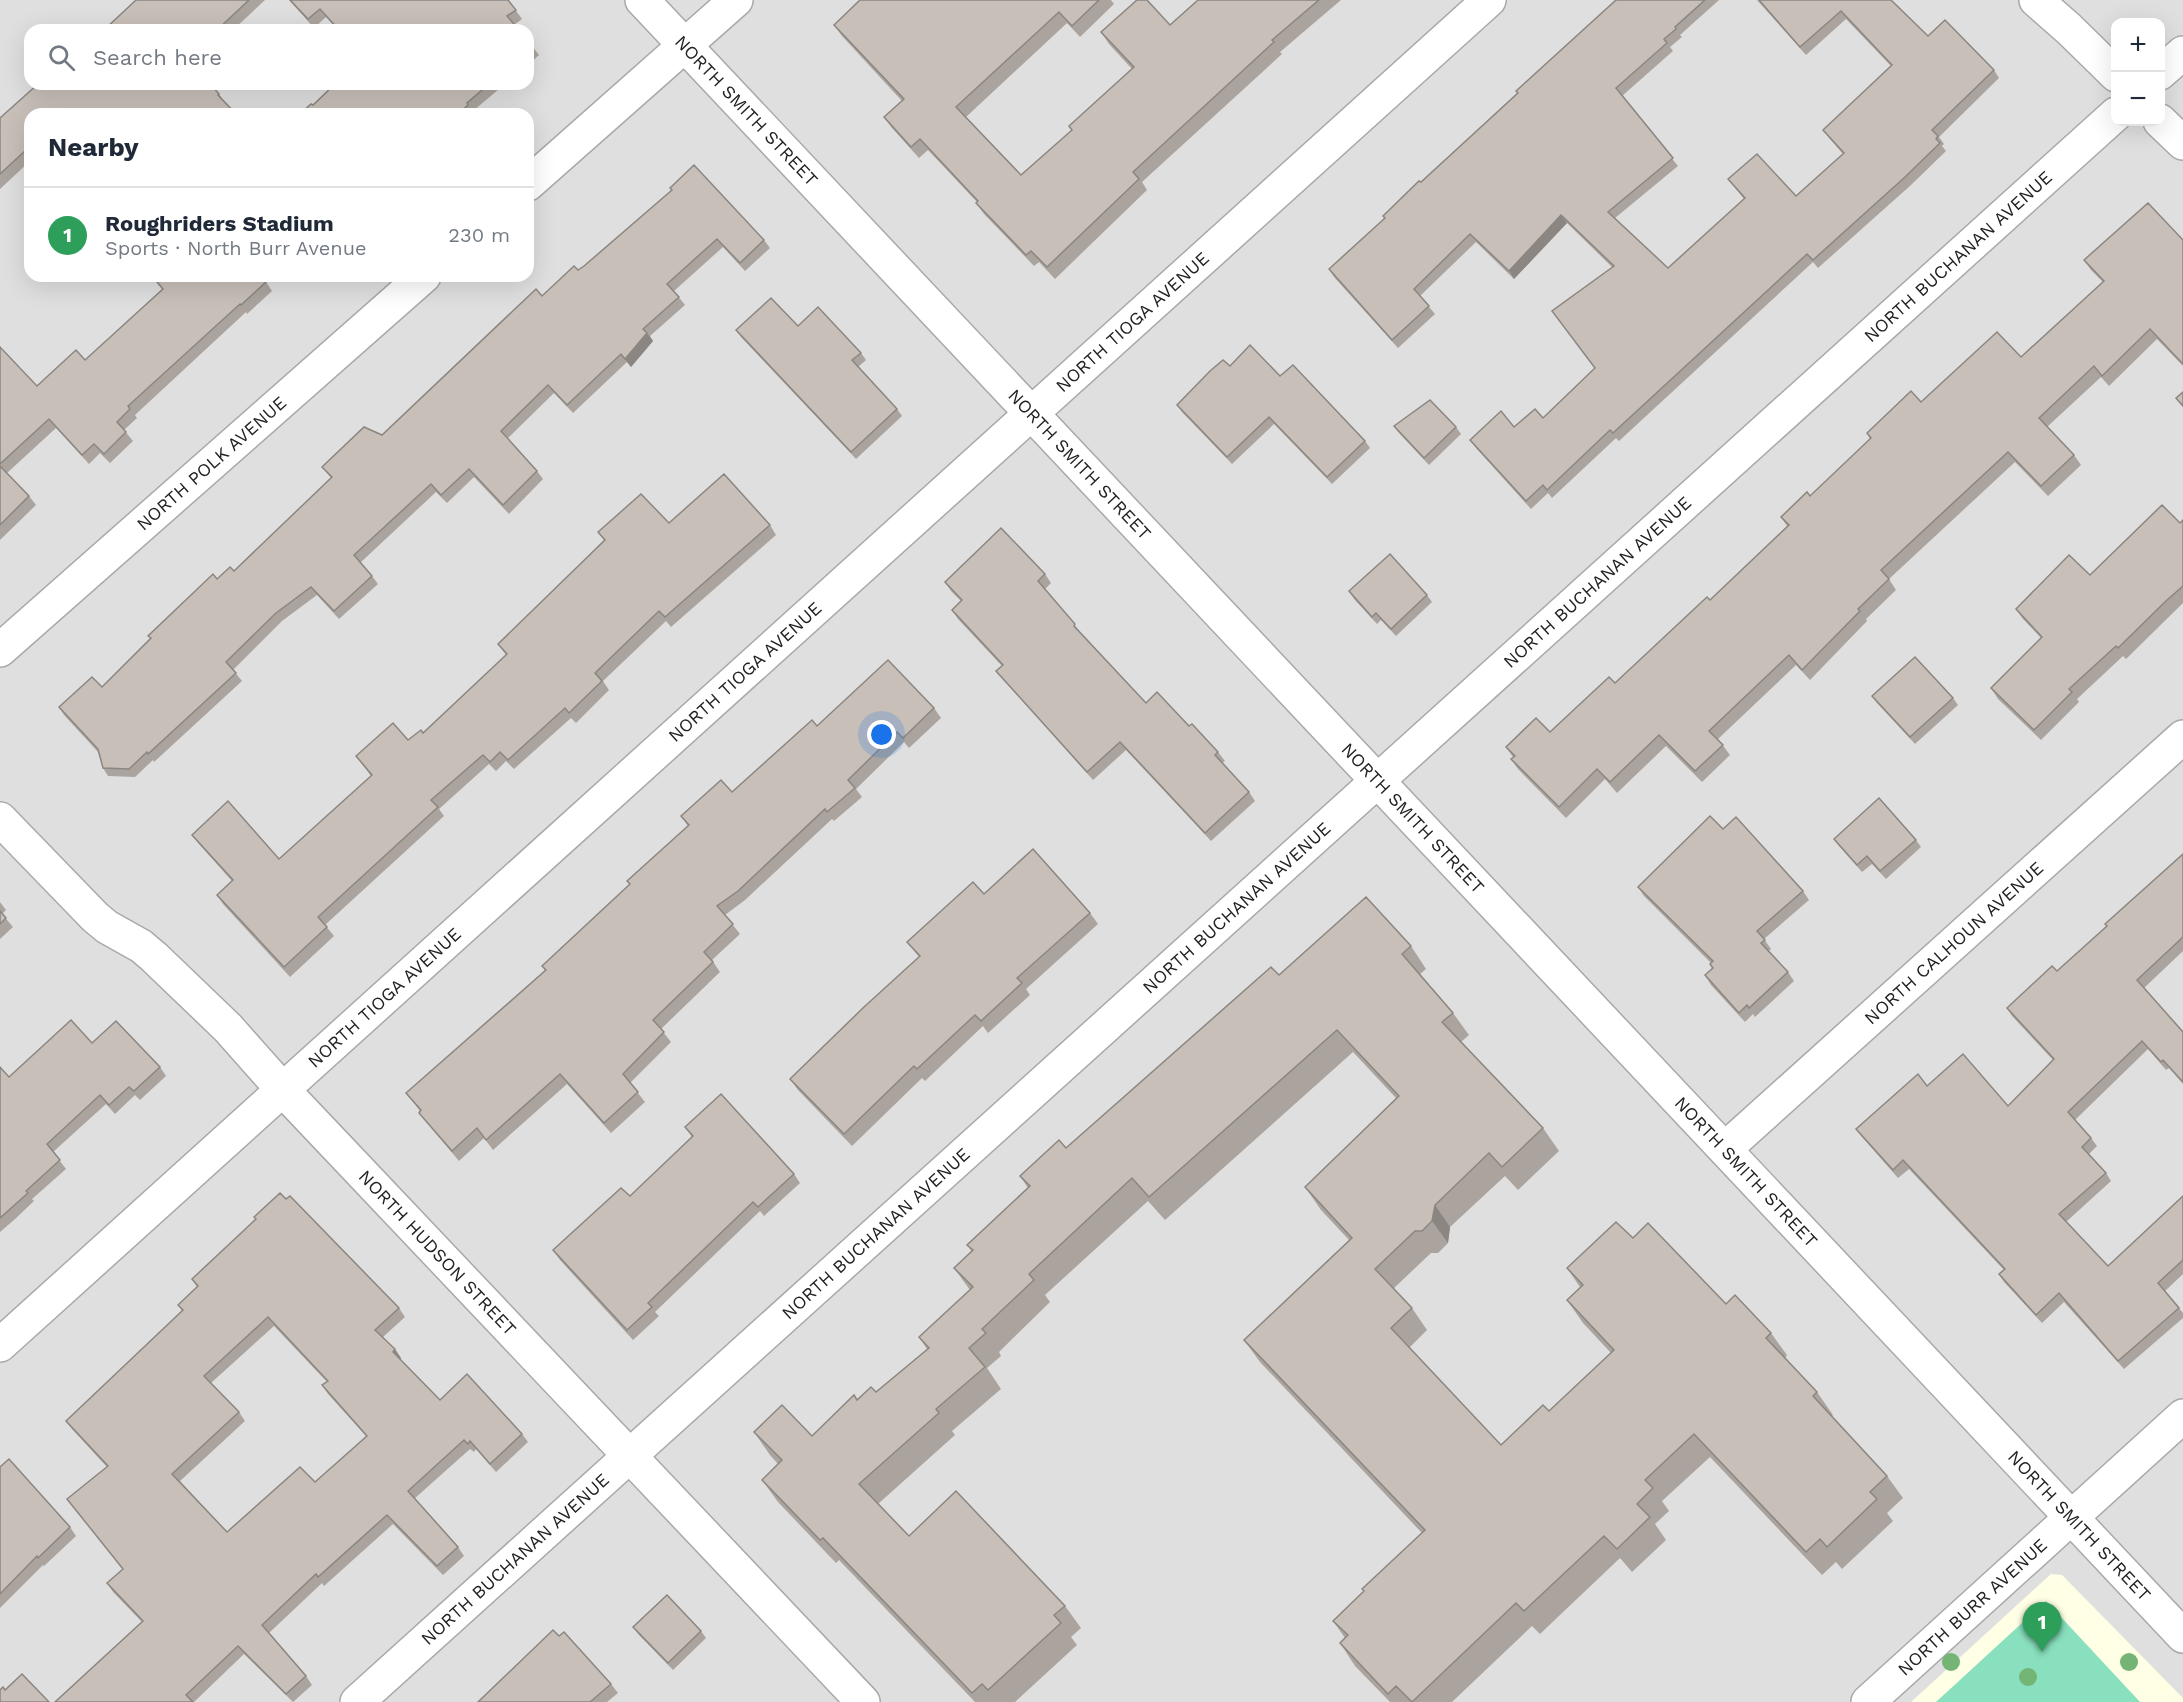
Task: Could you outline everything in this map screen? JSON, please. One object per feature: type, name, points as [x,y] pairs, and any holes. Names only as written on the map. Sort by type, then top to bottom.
[{"type":"street","name":"NORTH SMITH STREET","points":[[642,0],[2183,1636]]},
{"type":"street","points":[[534,179],[736,0]]},
{"type":"street","name":"NORTH TIOGA AVENUE","points":[[0,1345],[1488,0]]},
{"type":"street","points":[[2036,0],[2069,28],[2112,72]]},
{"type":"street","points":[[2161,72],[2183,53]]},
{"type":"street","name":"NORTH BUCHANAN AVENUE","points":[[357,1702],[2111,118]]},
{"type":"street","points":[[2165,126],[2183,143]]},
{"type":"street","name":"NORTH POLK AVENUE","points":[[0,650],[417,282]]},
{"type":"street","name":"NORTH CALHOUN AVENUE","points":[[1725,1149],[2183,737]]},
{"type":"street","name":"NORTH HUDSON STREET","points":[[0,819],[95,917],[107,927],[141,946],[228,1028],[283,1090],[863,1702]]},
{"type":"street","name":"NORTH BURR AVENUE","points":[[1868,1702],[2183,1416]]},
{"type":"shaded area","points":[[0,0],[2183,0],[2183,1702],[0,1702]]},
{"type":"shaded area","points":[[2051,1574],[2062,1575],[2183,1698],[2183,1702],[1911,1702]]},
{"type":"green space","points":[[2046,1601],[2140,1702],[1936,1702]]},
{"type":"building","points":[[136,0],[249,0],[223,24],[110,24]]},
{"type":"building","points":[[290,0],[508,0],[516,10],[507,16],[514,24],[334,24],[320,9],[308,19]]},
{"type":"building","points":[[860,0],[1099,0],[1072,26],[1059,12],[956,107],[1021,175],[1072,130],[1069,126],[1134,67],[1101,32],[1137,0],[1147,0],[1170,25],[1198,0],[1319,0],[1272,40],[1274,42],[1133,172],[1139,179],[1047,267],[1031,251],[1026,255],[976,203],[978,201],[920,139],[911,147],[884,117],[904,99],[834,25]]},
{"type":"building","points":[[1616,0],[1705,0],[1664,39],[1667,43],[1616,88],[1673,158],[1608,212],[1668,268],[1745,198],[1728,179],[1757,154],[1796,196],[1844,153],[1823,130],[1892,65],[1841,11],[1800,47],[1759,0],[1891,0],[1928,36],[1945,20],[1994,70],[1932,130],[1938,136],[1936,139],[1940,143],[1905,177],[1813,260],[1807,254],[1613,433],[1610,430],[1547,490],[1543,485],[1526,501],[1470,440],[1501,411],[1514,427],[1535,409],[1543,418],[1595,368],[1552,311],[1614,266],[1561,215],[1509,271],[1470,234],[1414,289],[1429,306],[1392,340],[1329,269],[1385,218],[1383,216],[1419,181],[1421,182],[1518,93],[1516,91]]},
{"type":"building","points":[[31,90],[215,90],[230,108],[24,108],[24,152],[0,174],[0,118]]},
{"type":"building","points":[[329,90],[482,90],[465,108],[307,108]]},
{"type":"building","points":[[694,165],[764,240],[740,263],[717,239],[667,284],[679,297],[643,329],[647,333],[625,359],[621,354],[567,405],[548,385],[501,431],[537,471],[503,505],[469,469],[441,495],[431,484],[354,555],[372,576],[334,611],[311,587],[276,613],[226,662],[236,673],[148,754],[147,752],[129,769],[103,768],[98,749],[59,707],[92,677],[102,687],[151,638],[148,636],[213,574],[217,579],[230,567],[234,571],[332,477],[322,467],[364,427],[382,435],[536,289],[542,296],[574,266],[578,270],[584,266],[672,190],[670,188]]},
{"type":"building","points":[[2148,203],[2183,240],[2183,364],[2150,329],[2102,376],[2094,366],[2039,418],[2074,455],[2041,486],[2008,452],[1881,570],[1889,579],[1802,670],[1789,655],[1709,731],[1723,745],[1695,771],[1659,735],[1610,782],[1597,769],[1559,807],[1511,759],[1515,756],[1506,747],[1536,718],[1550,732],[1609,677],[1615,683],[1707,597],[1710,600],[1789,525],[1781,517],[1807,492],[1810,496],[1871,438],[1867,433],[1911,391],[1921,402],[1997,332],[2021,357],[2104,281],[2084,260]]},
{"type":"building","points":[[157,282],[266,282],[128,406],[130,409],[117,422],[126,432],[104,454],[94,444],[82,455],[49,419],[0,464],[0,347],[37,386],[76,350],[85,360],[163,289]]},
{"type":"building","points":[[771,298],[798,326],[818,307],[861,353],[852,360],[897,409],[851,452],[736,330]]},
{"type":"building","points":[[1250,345],[1280,376],[1293,365],[1365,441],[1327,477],[1269,417],[1227,457],[1177,405],[1223,360],[1230,366]]},
{"type":"building","points":[[2183,392],[2183,406],[2176,398]]},
{"type":"building","points":[[1430,400],[1456,427],[1424,458],[1394,426]]},
{"type":"building","points":[[0,466],[29,496],[0,525]]},
{"type":"building","points":[[724,474],[770,525],[665,617],[659,611],[595,673],[602,681],[569,713],[565,708],[508,760],[500,752],[490,762],[483,755],[431,800],[438,807],[318,917],[327,927],[284,967],[217,895],[233,880],[192,835],[228,801],[279,859],[372,775],[356,756],[393,723],[408,740],[421,730],[423,733],[507,654],[498,644],[605,540],[598,532],[641,494],[669,523]]},
{"type":"building","points":[[2162,505],[2180,523],[2183,520],[2183,586],[2118,648],[2116,646],[2069,689],[2072,692],[2034,730],[1991,688],[2042,637],[2016,609],[2069,555],[2090,575]]},
{"type":"building","points":[[1001,528],[1045,574],[1038,581],[1075,624],[1074,626],[1146,703],[1157,692],[1218,752],[1215,755],[1249,792],[1205,833],[1120,742],[1087,772],[996,671],[1003,665],[952,610],[962,600],[945,582]]},
{"type":"building","points":[[1390,554],[1427,595],[1391,629],[1376,613],[1372,617],[1349,591]]},
{"type":"building","points":[[1915,657],[1953,698],[1910,737],[1872,696]]},
{"type":"building","points":[[888,660],[934,708],[903,738],[897,732],[848,780],[855,788],[827,812],[825,809],[738,891],[717,906],[733,924],[704,952],[713,962],[653,1020],[664,1032],[623,1074],[638,1092],[604,1123],[560,1074],[486,1140],[477,1128],[452,1151],[419,1113],[421,1110],[406,1093],[546,970],[542,966],[630,884],[627,881],[689,825],[681,816],[721,780],[732,792],[812,720],[817,726]]},
{"type":"building","points":[[1879,798],[1916,840],[1880,871],[1867,856],[1857,865],[1834,839]]},
{"type":"building","points":[[1710,816],[1723,829],[1736,817],[1803,891],[1757,931],[1765,940],[1761,943],[1788,972],[1749,1008],[1747,1005],[1739,1013],[1705,975],[1713,968],[1710,964],[1713,961],[1638,887]]},
{"type":"building","points":[[1033,849],[1090,913],[1017,978],[1022,983],[981,1021],[975,1015],[917,1069],[914,1066],[844,1134],[790,1079],[920,956],[907,942],[973,882],[984,894]]},
{"type":"building","points":[[2183,854],[2183,937],[2137,980],[2183,1032],[2183,1082],[2142,1041],[2068,1112],[2091,1138],[2082,1147],[2106,1173],[2059,1214],[2108,1266],[2183,1196],[2183,1260],[2158,1283],[2179,1308],[2118,1361],[2059,1293],[2036,1315],[1999,1274],[2005,1269],[1903,1160],[1893,1170],[1856,1129],[1918,1074],[1927,1086],[1963,1054],[2008,1106],[2054,1059],[2007,1008],[2052,966],[2057,971]]},
{"type":"building","points":[[1366,897],[1411,946],[1402,954],[1453,1013],[1442,1022],[1543,1128],[1502,1167],[1489,1153],[1435,1205],[1432,1221],[1422,1231],[1415,1231],[1375,1269],[1412,1308],[1391,1328],[1501,1445],[1543,1405],[1549,1411],[1614,1350],[1567,1300],[1583,1285],[1567,1268],[1616,1222],[1633,1238],[1648,1223],[1726,1304],[1735,1295],[1771,1333],[1766,1338],[1817,1392],[1813,1396],[1887,1476],[1870,1492],[1877,1499],[1827,1547],[1820,1539],[1806,1552],[1694,1434],[1645,1480],[1653,1488],[1637,1504],[1650,1517],[1617,1549],[1604,1536],[1524,1611],[1516,1603],[1412,1702],[1396,1686],[1388,1694],[1340,1643],[1348,1635],[1333,1621],[1364,1591],[1362,1589],[1425,1530],[1244,1340],[1352,1238],[1305,1187],[1399,1096],[1337,1030],[1149,1197],[1132,1178],[1029,1274],[1034,1280],[982,1329],[986,1333],[969,1348],[985,1367],[936,1409],[939,1413],[859,1484],[909,1536],[956,1491],[1065,1606],[1054,1615],[1061,1623],[988,1690],[982,1684],[972,1693],[823,1538],[820,1540],[762,1480],[782,1460],[754,1432],[782,1405],[812,1436],[854,1395],[857,1400],[871,1387],[876,1392],[929,1348],[919,1337],[973,1287],[954,1268],[973,1250],[967,1245],[1030,1186],[1020,1176],[1059,1140],[1066,1148],[1271,967],[1279,975]]},
{"type":"building","points":[[0,911],[6,918],[0,924]]},
{"type":"building","points":[[71,1020],[92,1043],[116,1021],[160,1067],[134,1091],[129,1087],[109,1105],[100,1095],[47,1144],[60,1160],[0,1218],[0,1067],[9,1077]]},
{"type":"building","points":[[721,1094],[794,1174],[758,1207],[753,1202],[648,1303],[652,1307],[627,1330],[553,1250],[621,1188],[630,1196],[693,1136],[685,1127]]},
{"type":"building","points":[[280,1193],[286,1199],[290,1196],[399,1308],[375,1330],[395,1349],[393,1352],[440,1400],[467,1374],[522,1434],[490,1464],[470,1441],[468,1444],[464,1440],[408,1491],[458,1547],[437,1566],[387,1515],[318,1577],[316,1574],[262,1625],[306,1676],[286,1694],[238,1646],[186,1695],[193,1702],[55,1702],[143,1621],[107,1583],[123,1569],[67,1499],[108,1466],[66,1421],[183,1310],[178,1305],[198,1286],[192,1279],[256,1219],[254,1217]],"holes":[[[268,1317],[328,1381],[322,1385],[367,1436],[315,1482],[300,1467],[227,1532],[172,1474],[239,1412],[204,1376]]]},
{"type":"building","points":[[9,1459],[70,1527],[38,1558],[37,1556],[0,1594],[0,1467]]},
{"type":"building","points":[[667,1595],[701,1631],[668,1663],[633,1627]]},
{"type":"building","points":[[553,1630],[559,1636],[564,1632],[611,1684],[590,1702],[478,1702]]},
{"type":"building","points":[[22,1674],[49,1702],[0,1702],[0,1690],[3,1687],[5,1690]]},
{"type":"place","name":"Roughriders Stadium","points":[[2042,1652]]}]
